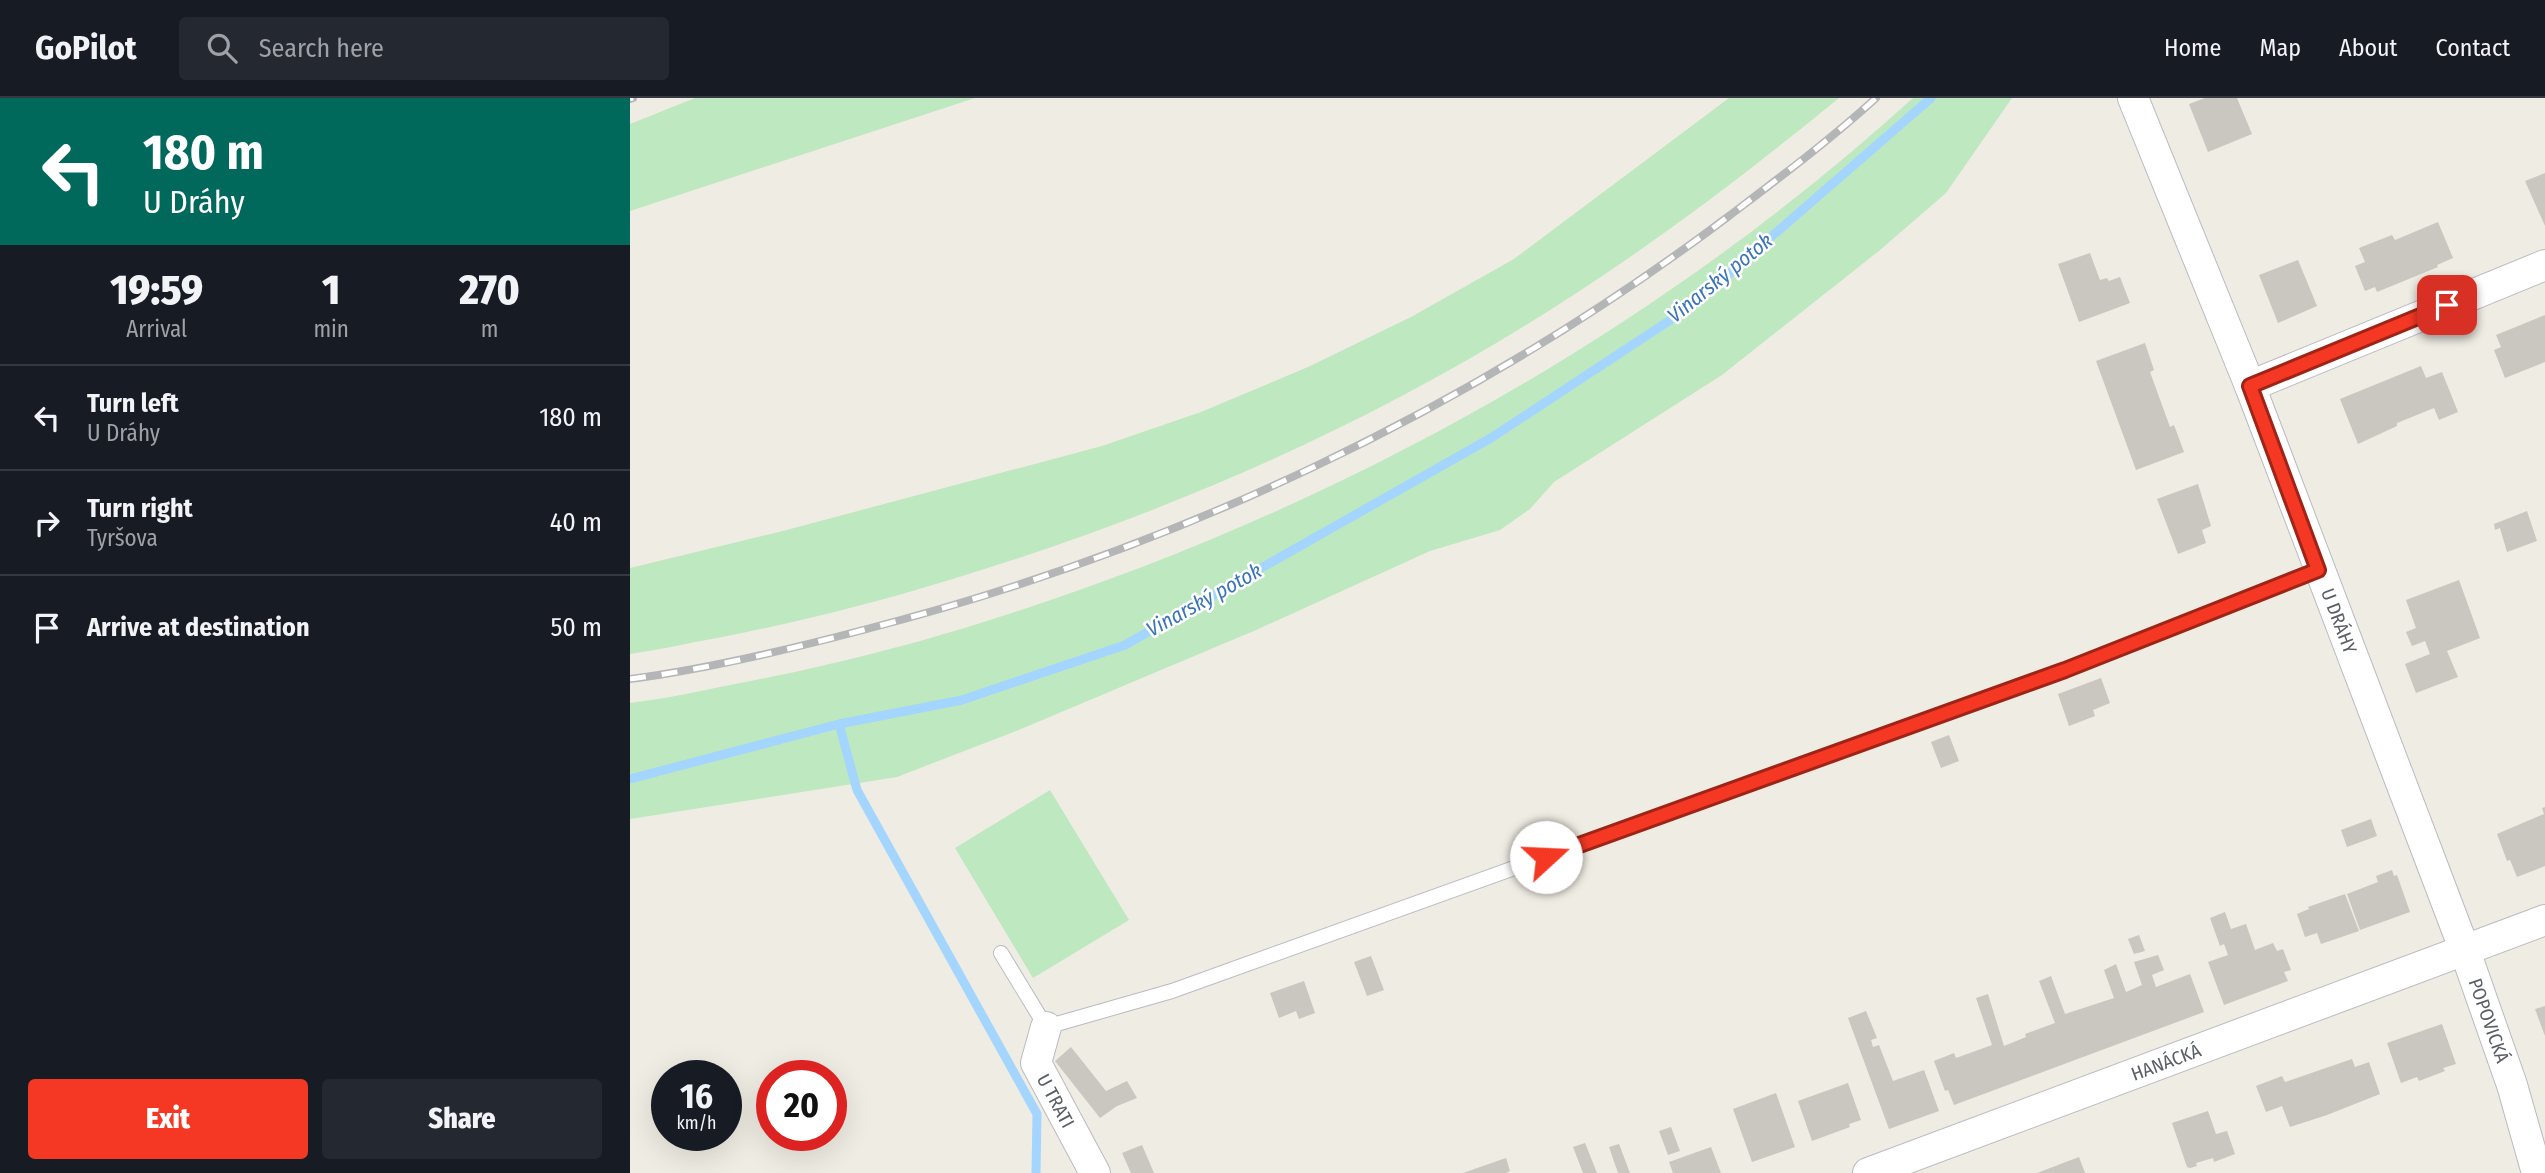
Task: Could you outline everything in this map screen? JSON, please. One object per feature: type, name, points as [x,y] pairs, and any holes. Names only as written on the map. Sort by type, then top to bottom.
[{"type":"street","name":"U DRÁHY","points":[[2133,98],[2250,386],[2465,951]]},
{"type":"street","points":[[2250,386],[2545,265]]},
{"type":"street","points":[[2465,951],[2545,920]]},
{"type":"street","name":"HANÁCKÁ","points":[[1868,1173],[2465,951]]},
{"type":"street","name":"POPOVICKÁ","points":[[2465,951],[2512,1085],[2538,1173]]},
{"type":"street","name":"U TRATI","points":[[1046,1027],[1036,1063],[1095,1173]]},
{"type":"lane","points":[[1002,953],[1046,1027],[1172,991],[2065,670],[2318,570]]},
{"type":"green space","points":[[695,98],[975,98],[630,211],[630,124]]},
{"type":"green space","points":[[1729,98],[1839,98],[1703,205],[1633,255],[1561,303],[1416,389],[1264,463],[1186,497],[1027,555],[832,612],[630,654],[630,568],[779,532],[1102,446],[1201,412],[1308,367],[1411,317],[1514,259]]},
{"type":"green space","points":[[1913,98],[2012,98],[1946,193],[1880,250],[1722,375],[1554,482],[1530,509],[1500,530],[1430,551],[1256,630],[1021,729],[897,777],[630,819],[630,703],[820,666],[968,627],[1097,584],[1224,534],[1349,477],[1470,414],[1587,345],[1700,269],[1809,187]]},
{"type":"green space","points":[[1050,790],[1129,920],[1033,978],[955,848]]},
{"type":"building","points":[[2205,98],[2237,98],[2252,134],[2208,152],[2189,104]]},
{"type":"building","points":[[2545,173],[2545,226],[2525,181]]},
{"type":"building","points":[[2438,222],[2453,258],[2377,292],[2375,287],[2365,291],[2355,266],[2365,262],[2359,248],[2392,235],[2395,240]]},
{"type":"building","points":[[2090,253],[2100,280],[2107,278],[2109,281],[2120,277],[2130,303],[2079,322],[2058,264]]},
{"type":"building","points":[[2298,260],[2317,306],[2278,323],[2259,275]]},
{"type":"building","points":[[2545,315],[2545,362],[2505,378],[2494,350],[2501,347],[2496,335]]},
{"type":"building","points":[[2145,343],[2154,370],[2150,372],[2170,427],[2174,425],[2184,452],[2136,470],[2096,361]]},
{"type":"building","points":[[2421,366],[2426,378],[2442,372],[2458,412],[2439,420],[2434,408],[2397,423],[2397,426],[2358,444],[2340,399]]},
{"type":"building","points":[[2198,484],[2211,526],[2202,530],[2206,543],[2178,554],[2157,499]]},
{"type":"building","points":[[2527,511],[2537,541],[2507,552],[2500,528],[2495,530],[2494,524]]},
{"type":"building","points":[[2459,580],[2480,638],[2447,651],[2458,677],[2416,693],[2405,664],[2430,654],[2425,641],[2412,646],[2406,632],[2416,628],[2406,600]]},
{"type":"building","points":[[2101,678],[2110,703],[2093,710],[2095,716],[2069,726],[2058,694]]},
{"type":"building","points":[[1949,735],[1959,761],[1941,768],[1931,742]]},
{"type":"building","points":[[2545,807],[2545,866],[2517,877],[2510,860],[2507,861],[2497,834],[2544,814],[2542,808]]},
{"type":"building","points":[[2371,819],[2377,836],[2347,847],[2341,830]]},
{"type":"building","points":[[2392,870],[2394,876],[2397,875],[2410,912],[2360,930],[2347,894],[2378,882],[2376,876]]},
{"type":"building","points":[[2345,894],[2359,931],[2321,944],[2317,933],[2305,937],[2297,914],[2309,909],[2308,907]]},
{"type":"building","points":[[2225,912],[2231,929],[2246,924],[2255,950],[2273,943],[2277,951],[2283,949],[2291,970],[2284,972],[2288,981],[2224,1005],[2208,962],[2228,955],[2224,944],[2220,946],[2210,918]]},
{"type":"building","points":[[2139,935],[2145,951],[2134,954],[2128,939]]},
{"type":"building","points":[[2158,955],[2164,970],[2152,975],[2156,987],[2190,974],[2204,1012],[1954,1105],[1948,1090],[1945,1091],[1934,1061],[1954,1053],[1956,1058],[1992,1045],[1976,998],[1988,994],[2004,1046],[2026,1037],[2025,1034],[2055,1023],[2039,981],[2051,976],[2065,1014],[2114,998],[2104,970],[2116,964],[2126,992],[2142,985],[2134,962]]},
{"type":"building","points":[[1371,956],[1384,990],[1367,996],[1354,962]]},
{"type":"building","points":[[1304,981],[1315,1013],[1299,1019],[1296,1011],[1279,1018],[1270,993]]},
{"type":"building","points":[[2545,1006],[2545,1036],[2535,1009]]},
{"type":"building","points":[[1866,1011],[1877,1038],[1871,1040],[1873,1047],[1879,1045],[1893,1081],[1924,1070],[1939,1111],[1889,1129],[1848,1018]]},
{"type":"building","points":[[2442,1024],[2456,1064],[2419,1081],[2417,1077],[2401,1083],[2387,1043]]},
{"type":"building","points":[[1071,1047],[1106,1091],[1127,1081],[1137,1098],[1117,1106],[1100,1118],[1055,1061]]},
{"type":"building","points":[[2352,1059],[2355,1067],[2369,1062],[2380,1094],[2290,1127],[2282,1106],[2266,1112],[2256,1086],[2282,1076],[2285,1082]]},
{"type":"building","points":[[1848,1083],[1861,1120],[1849,1124],[1850,1127],[1812,1141],[1798,1101]]},
{"type":"building","points":[[1776,1093],[1795,1147],[1752,1162],[1733,1109]]},
{"type":"building","points":[[2208,1111],[2216,1134],[2227,1131],[2235,1154],[2214,1162],[2213,1158],[2196,1163],[2197,1166],[2187,1167],[2172,1123]]},
{"type":"building","points":[[1671,1127],[1680,1151],[1668,1155],[1659,1131]]},
{"type":"building","points":[[1585,1143],[1597,1173],[1583,1173],[1573,1147]]},
{"type":"building","points":[[1619,1144],[1630,1173],[1618,1173],[1609,1147]]},
{"type":"building","points":[[1142,1145],[1154,1173],[1131,1173],[1122,1153]]},
{"type":"building","points":[[1711,1147],[1721,1173],[1673,1173],[1669,1162]]},
{"type":"building","points":[[2079,1157],[2085,1173],[2037,1173]]},
{"type":"building","points":[[1506,1158],[1510,1171],[1506,1173],[1463,1173]]},
{"type":"waterway","name":"Vinarský potok","points":[[1036,1173],[1037,1114],[857,790],[839,724],[962,700],[1125,645],[1491,438],[1693,305],[1931,98]]},
{"type":"waterway","points":[[630,779],[839,724]]},
{"type":"railway","points":[[630,679],[776,652],[979,597],[1094,559],[1206,515],[1316,466],[1424,411],[1529,351],[1631,286],[1767,187],[1876,98]]},
{"type":"route","points":[[1546,857],[2065,670],[2318,570],[2250,386],[2447,305]]}]
